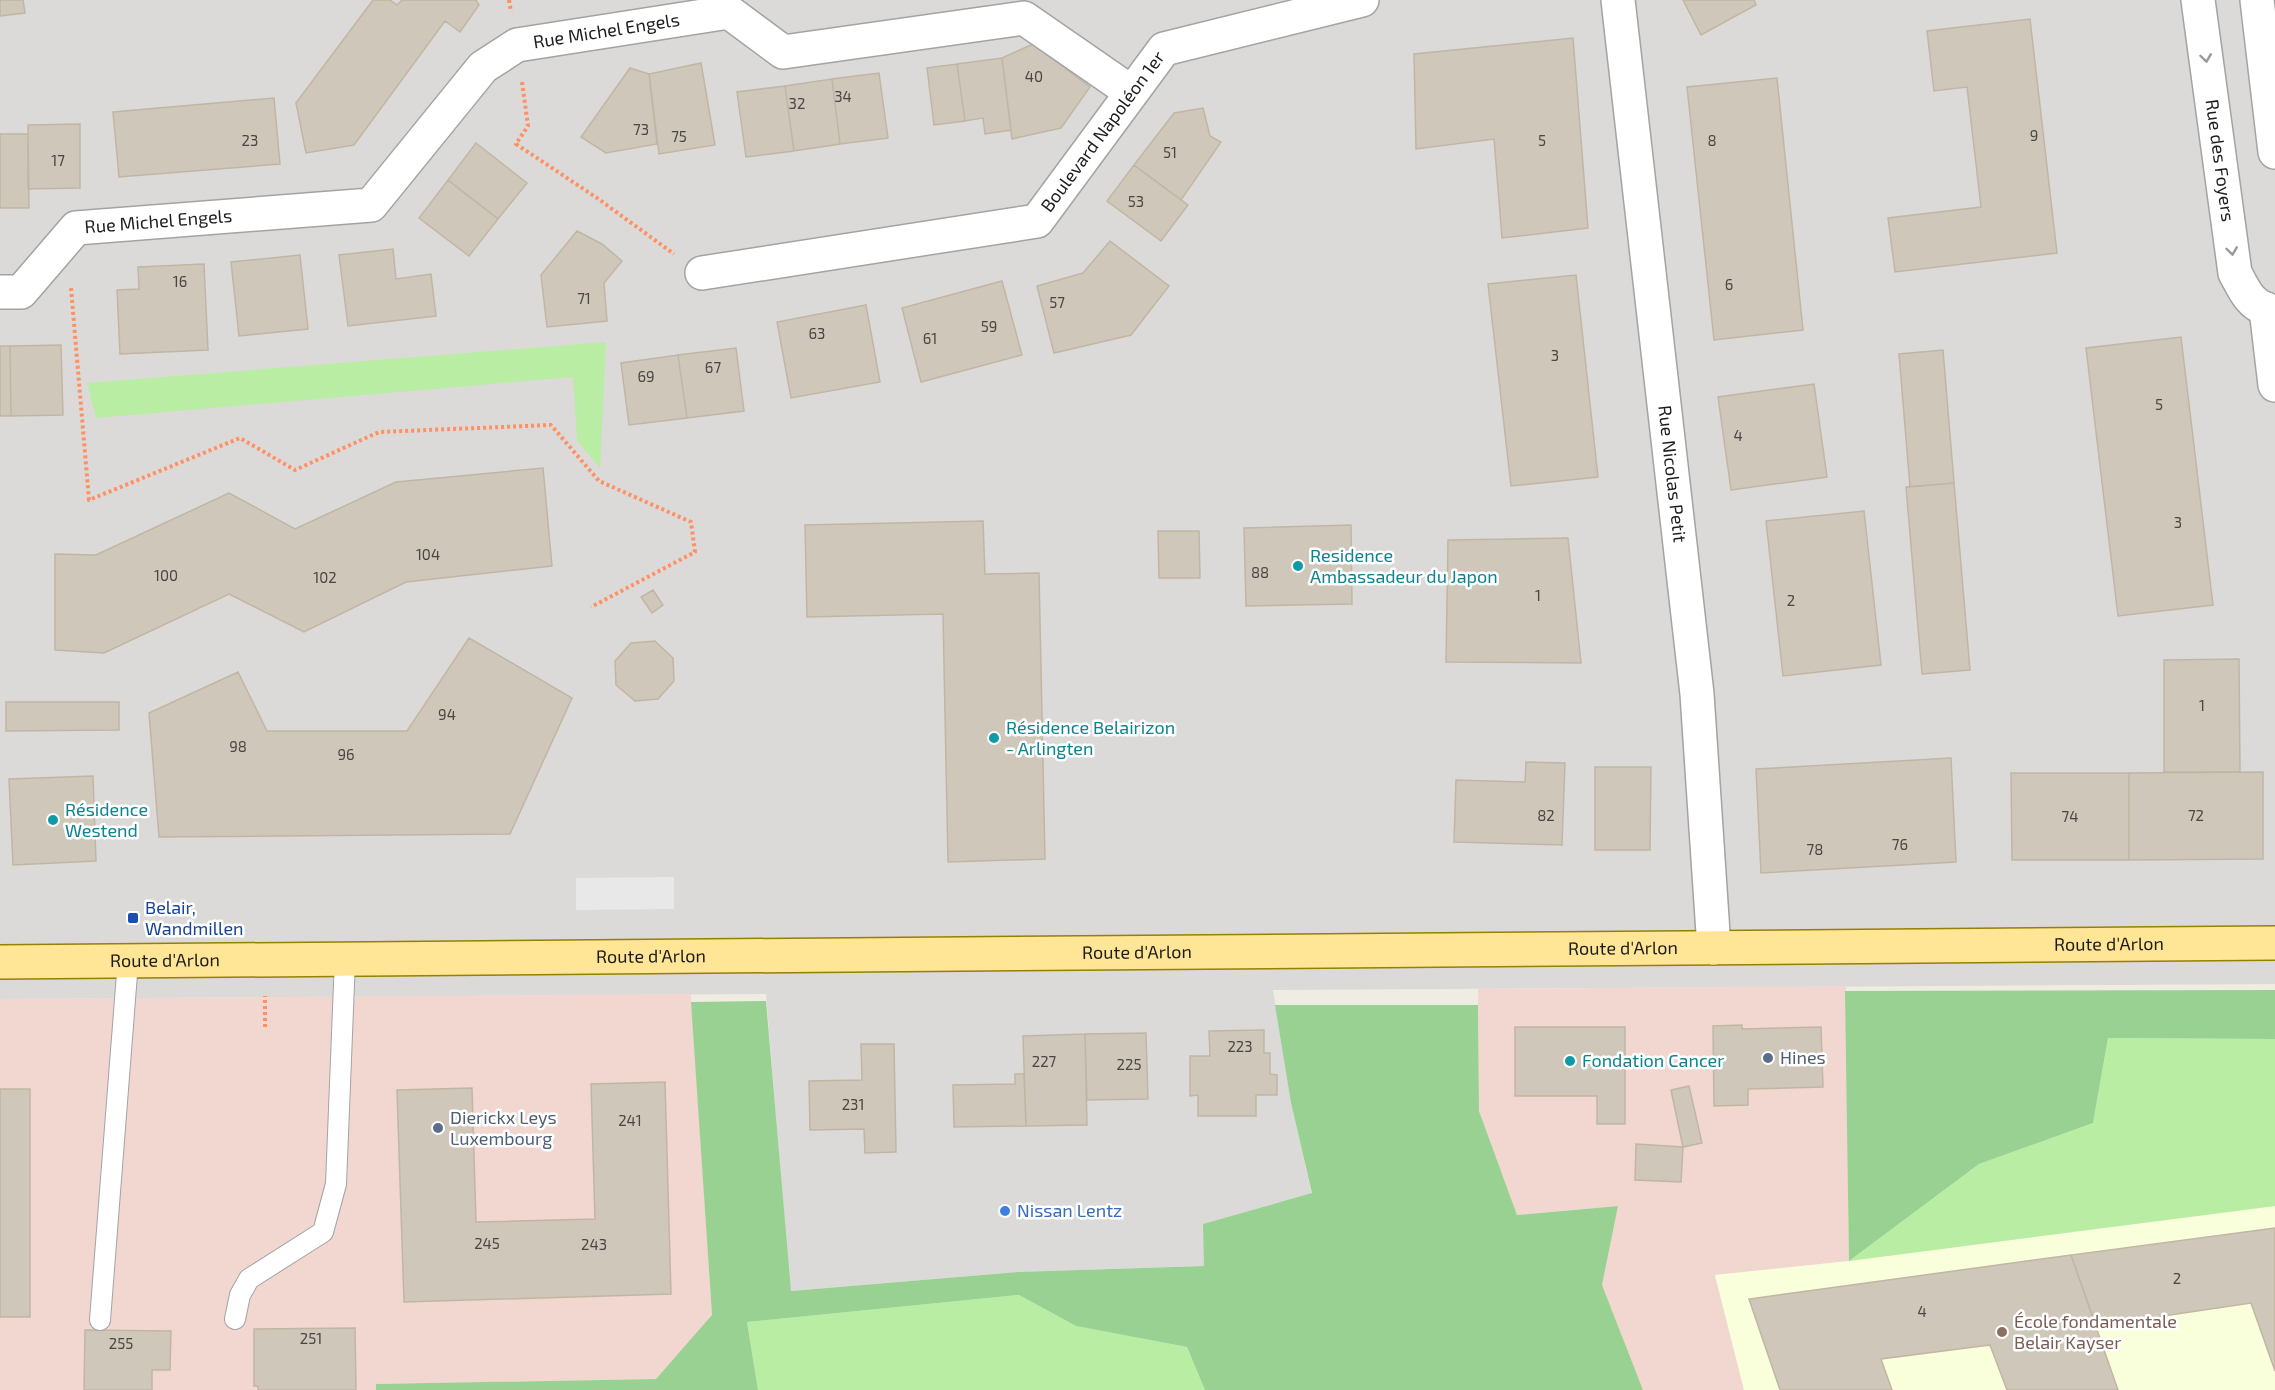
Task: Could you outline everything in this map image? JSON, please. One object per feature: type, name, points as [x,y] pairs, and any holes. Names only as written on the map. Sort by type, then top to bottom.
[{"type":"main road","name":"Route d'Arlon","points":[[0,962],[2275,943]]},
{"type":"street","name":"Boulevard Napoléon 1er","points":[[702,273],[1037,221],[1164,49],[1362,0]]},
{"type":"street","name":"Rue Nicolas Petit","points":[[1618,0],[1697,694],[1714,948]]},
{"type":"street","name":"Rue des Foyers","points":[[2198,0],[2235,273],[2246,294],[2257,306],[2270,305],[2275,385]]},
{"type":"street","points":[[2257,0],[2275,152]]},
{"type":"street","name":"Rue Michel Engels","points":[[0,292],[21,292],[76,228],[371,205],[483,67],[517,45],[729,12],[783,52],[1024,18],[1131,92]]},
{"type":"lane","points":[[235,1319],[240,1295],[249,1279],[323,1232],[336,1184],[345,959]]},
{"type":"lane","points":[[100,1320],[128,961]]},
{"type":"path","points":[[517,45],[528,126],[516,144],[702,273]]},
{"type":"path","points":[[67,238],[89,500],[240,438],[295,470],[379,432],[551,425],[599,481],[691,522],[695,552],[591,608]]},
{"type":"path","points":[[265,996],[265,1027]]},
{"type":"shaded area","points":[[0,0],[2275,0],[2275,984],[1273,990],[1291,1103],[1312,1194],[1204,1224],[1204,1266],[1018,1272],[790,1291],[766,994],[0,999]]},
{"type":"shaded area","points":[[674,877],[674,909],[576,910],[576,878]]},
{"type":"shaded area","points":[[1846,986],[1849,1261],[1715,1275],[1744,1390],[1643,1390],[1602,1285],[1618,1206],[1517,1215],[1479,1111],[1478,989]]},
{"type":"shaded area","points":[[691,994],[712,1316],[656,1379],[377,1384],[376,1390],[0,1390],[0,999]]},
{"type":"shaded area","name":"École fondamentale Belair Kayser","points":[[2275,1206],[2275,1390],[1744,1390],[1715,1275],[1849,1261]]},
{"type":"green space","points":[[606,342],[600,468],[577,441],[573,377],[96,418],[87,383]]},
{"type":"green space","points":[[2275,990],[2275,1039],[2108,1038],[2093,1123],[1979,1164],[1849,1261],[1845,991]]},
{"type":"green space","points":[[766,1001],[791,1291],[1018,1272],[1204,1266],[1203,1224],[1312,1193],[1291,1103],[1275,1005],[1478,1005],[1479,1111],[1517,1215],[1618,1206],[1602,1285],[1643,1390],[1205,1390],[1187,1347],[1076,1326],[1019,1295],[747,1322],[758,1390],[376,1390],[376,1384],[656,1379],[712,1315],[691,1002]]},
{"type":"green space","points":[[2108,1038],[2275,1039],[2275,1206],[1849,1261],[1979,1164],[2093,1123]]},
{"type":"green space","points":[[1019,1295],[1076,1326],[1187,1347],[1205,1390],[758,1390],[747,1322]]},
{"type":"building","points":[[0,0],[23,0],[25,13],[0,16]]},
{"type":"building","points":[[373,0],[390,0],[397,5],[402,0],[476,0],[479,5],[460,32],[445,21],[354,145],[306,153],[296,103]]},
{"type":"building","points":[[1683,0],[1754,0],[1756,5],[1701,35]]},
{"type":"building","points":[[2030,19],[2057,253],[1895,272],[1888,218],[1981,207],[1967,87],[1934,91],[1927,31]]},
{"type":"building","points":[[1573,38],[1588,228],[1502,238],[1494,139],[1416,149],[1414,54]]},
{"type":"building","points":[[1033,44],[1090,87],[1061,128],[1012,139],[1002,58]]},
{"type":"building","points":[[1002,58],[1011,130],[985,134],[983,118],[965,121],[957,64]]},
{"type":"building","points":[[701,63],[715,145],[659,154],[649,74]]},
{"type":"building","points":[[957,64],[965,121],[934,125],[927,68]]},
{"type":"building","points":[[630,68],[649,74],[657,144],[606,153],[581,137]]},
{"type":"building","points":[[879,73],[888,138],[840,144],[832,79]]},
{"type":"building","points":[[1777,78],[1803,330],[1714,340],[1687,87]]},
{"type":"building","points":[[832,79],[840,144],[794,151],[785,86]]},
{"type":"building","points":[[785,86],[794,151],[746,157],[737,92]]},
{"type":"building","points":[[274,98],[280,164],[119,177],[113,112]]},
{"type":"building","points":[[1203,108],[1210,136],[1221,142],[1181,200],[1134,165],[1174,113]]},
{"type":"building","points":[[80,124],[80,188],[28,189],[28,125]]},
{"type":"building","points":[[0,134],[28,134],[29,208],[0,208]]},
{"type":"building","points":[[476,143],[527,183],[498,219],[448,180]]},
{"type":"building","points":[[1134,165],[1188,205],[1161,241],[1107,201]]},
{"type":"building","points":[[448,180],[498,219],[469,256],[419,218]]},
{"type":"building","points":[[577,231],[602,244],[622,261],[604,283],[607,321],[547,327],[541,275]]},
{"type":"building","points":[[1110,241],[1169,286],[1131,335],[1054,353],[1037,286],[1083,273]]},
{"type":"building","points":[[393,249],[396,279],[431,274],[436,316],[348,326],[339,255]]},
{"type":"building","points":[[300,255],[308,329],[239,336],[231,262]]},
{"type":"building","points":[[204,264],[208,350],[120,354],[117,290],[139,289],[138,267]]},
{"type":"building","points":[[1576,275],[1598,477],[1511,486],[1488,284]]},
{"type":"building","points":[[1002,281],[1022,355],[921,382],[902,308]]},
{"type":"building","points":[[866,305],[880,382],[791,398],[777,322]]},
{"type":"building","points":[[2181,337],[2213,605],[2118,616],[2086,348]]},
{"type":"building","points":[[61,345],[63,415],[11,416],[10,346]]},
{"type":"building","points":[[0,346],[10,346],[11,416],[0,416]]},
{"type":"building","points":[[736,348],[744,411],[687,418],[678,355]]},
{"type":"building","points":[[1943,350],[1954,483],[1910,487],[1899,354]]},
{"type":"building","points":[[678,355],[687,418],[629,425],[621,363]]},
{"type":"building","points":[[1814,384],[1827,477],[1731,490],[1718,397]]},
{"type":"building","points":[[543,468],[552,566],[406,582],[304,632],[229,594],[104,653],[55,650],[55,554],[96,555],[229,493],[295,529],[396,482]]},
{"type":"building","points":[[1954,483],[1970,670],[1922,674],[1906,487]]},
{"type":"building","points":[[1864,511],[1881,665],[1783,676],[1766,521]]},
{"type":"building","name":"Résidence Belairizon - Arlingten","points":[[983,521],[985,574],[1039,573],[1045,859],[948,862],[943,614],[807,617],[805,525]]},
{"type":"building","name":"Residence Ambassadeur du Japon","points":[[1351,525],[1352,604],[1246,606],[1244,528]]},
{"type":"building","points":[[1158,531],[1199,531],[1200,578],[1159,578]]},
{"type":"building","points":[[1568,538],[1581,663],[1446,662],[1448,540]]},
{"type":"building","points":[[653,590],[663,605],[652,613],[641,597]]},
{"type":"building","points":[[469,638],[572,698],[510,834],[159,837],[149,713],[238,672],[267,731],[407,731]]},
{"type":"building","points":[[655,641],[673,658],[674,681],[658,699],[635,701],[616,685],[615,661],[631,643]]},
{"type":"building","points":[[2239,659],[2240,772],[2164,772],[2164,660]]},
{"type":"building","points":[[6,702],[119,702],[119,730],[6,731]]},
{"type":"building","points":[[1951,758],[1956,862],[1761,873],[1756,769]]},
{"type":"building","points":[[1526,762],[1565,763],[1562,845],[1454,842],[1456,780],[1525,782]]},
{"type":"building","points":[[1595,767],[1651,767],[1650,850],[1595,850]]},
{"type":"building","points":[[2263,772],[2263,859],[2129,860],[2129,773]]},
{"type":"building","points":[[2011,773],[2129,773],[2129,860],[2012,860]]},
{"type":"building","name":"Résidence Westend","points":[[93,776],[96,861],[13,865],[9,779]]},
{"type":"building","name":"Hines","points":[[1742,1025],[1742,1029],[1821,1027],[1823,1087],[1748,1089],[1748,1105],[1714,1106],[1713,1026]]},
{"type":"building","name":"Fondation Cancer","points":[[1515,1027],[1625,1027],[1625,1124],[1597,1124],[1597,1096],[1515,1096]]},
{"type":"building","points":[[1264,1030],[1264,1053],[1270,1053],[1270,1074],[1277,1075],[1277,1095],[1256,1095],[1256,1116],[1198,1116],[1198,1095],[1190,1096],[1190,1056],[1210,1056],[1209,1031]]},
{"type":"building","points":[[1146,1033],[1148,1099],[1087,1100],[1085,1034]]},
{"type":"building","points":[[1085,1034],[1087,1125],[1026,1126],[1023,1036]]},
{"type":"building","points":[[861,1044],[894,1044],[896,1152],[865,1153],[864,1129],[810,1130],[809,1081],[862,1080]]},
{"type":"building","points":[[1015,1074],[1024,1074],[1026,1126],[954,1127],[953,1085],[1015,1084]]},
{"type":"building","points":[[665,1082],[671,1294],[404,1302],[397,1090],[472,1088],[476,1222],[595,1219],[591,1084]]},
{"type":"building","points":[[1689,1086],[1702,1143],[1683,1147],[1671,1090]]},
{"type":"building","points":[[0,1089],[30,1089],[30,1317],[0,1317]]},
{"type":"building","points":[[1636,1144],[1683,1147],[1681,1182],[1635,1180]]},
{"type":"building","points":[[2275,1228],[2275,1371],[2251,1303],[2096,1326],[2071,1255]]},
{"type":"building","points":[[2071,1255],[2118,1390],[2007,1390],[1990,1345],[1881,1359],[1892,1390],[1780,1390],[1749,1299]]},
{"type":"building","points":[[355,1328],[356,1390],[258,1390],[258,1386],[254,1386],[254,1329]]},
{"type":"building","points":[[85,1330],[171,1331],[170,1370],[152,1370],[152,1390],[84,1390]]},
{"type":"place","name":"Residence Ambassadeur du Japon","points":[[1298,566]]},
{"type":"place","name":"Résidence Belairizon - Arlingten","points":[[994,738]]},
{"type":"place","name":"Résidence Westend","points":[[53,820]]},
{"type":"place","name":"Belair, Wandmillen","points":[[133,918]]},
{"type":"place","name":"Hines","points":[[1768,1058]]},
{"type":"place","name":"Fondation Cancer","points":[[1570,1061]]},
{"type":"place","name":"Dierickx Leys Luxembourg","points":[[438,1128]]},
{"type":"place","name":"Nissan Lentz","points":[[1005,1211]]},
{"type":"place","name":"École fondamentale Belair Kayser","points":[[2002,1332]]}]
